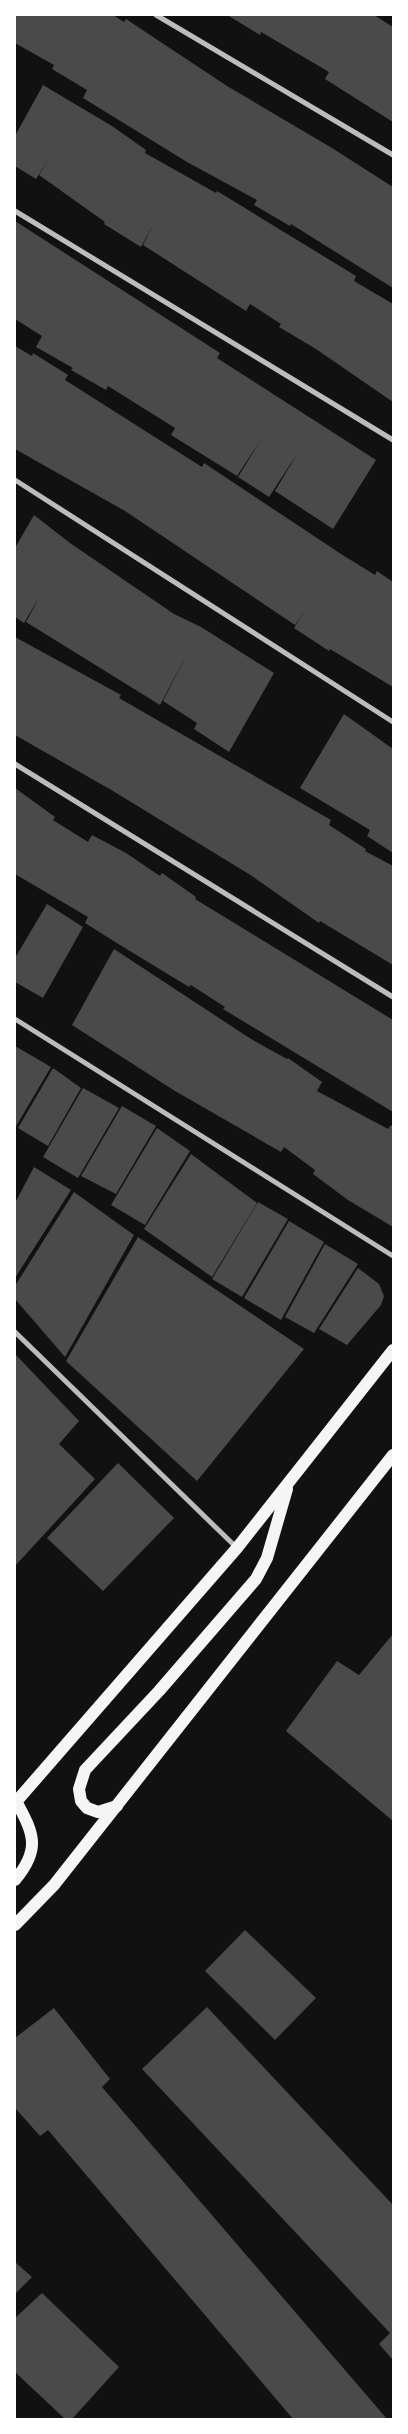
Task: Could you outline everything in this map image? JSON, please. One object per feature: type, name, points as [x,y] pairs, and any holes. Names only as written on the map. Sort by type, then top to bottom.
[{"type":"main road","points":[[15,1880],[28,1865],[32,1845],[29,1825],[15,1801],[237,1548],[393,1350]]},
{"type":"main road","points":[[15,1925],[54,1884],[117,1806],[393,1455]]},
{"type":"main road","points":[[117,1806],[108,1811],[98,1812],[87,1808],[81,1801],[79,1789],[85,1770],[159,1691],[256,1579],[267,1558],[289,1482]]},
{"type":"street","points":[[156,15],[393,155]]},
{"type":"street","points":[[15,211],[393,440]]},
{"type":"street","points":[[15,480],[393,722]]},
{"type":"street","points":[[15,764],[393,997]]},
{"type":"street","points":[[15,1019],[393,1256]]},
{"type":"street","points":[[15,1332],[237,1548]]},
{"type":"building","points":[[15,15],[113,15],[124,22],[126,19],[227,86],[332,148],[393,187],[393,288],[291,224],[290,226],[254,205],[257,200],[187,162],[83,98],[87,90],[52,69],[54,65],[15,43]]},
{"type":"building","points":[[227,15],[374,15],[393,27],[393,122],[325,79],[329,72],[261,32],[260,35]]},
{"type":"building","points":[[43,85],[112,126],[146,150],[145,153],[216,193],[217,191],[356,276],[354,281],[393,304],[393,402],[316,349],[279,327],[281,324],[250,304],[246,311],[143,245],[154,223],[141,247],[104,224],[105,222],[39,175],[50,157],[36,179],[15,166],[15,136]]},
{"type":"building","points":[[15,221],[220,353],[217,358],[376,460],[333,529],[275,491],[297,454],[269,497],[238,477],[262,438],[237,476],[171,435],[175,428],[108,386],[106,390],[36,347],[42,336],[15,319]]},
{"type":"building","points":[[15,346],[32,356],[33,353],[68,375],[65,380],[202,467],[204,463],[341,554],[375,575],[377,571],[393,582],[393,687],[330,649],[329,651],[294,628],[305,610],[295,625],[125,511],[15,449]]},
{"type":"building","points":[[34,515],[70,543],[174,614],[201,627],[274,673],[229,752],[194,729],[197,723],[163,701],[188,652],[160,705],[26,622],[40,596],[24,623],[15,617],[15,548]]},
{"type":"building","points":[[15,637],[121,695],[119,698],[331,820],[329,825],[366,849],[365,851],[393,866],[393,965],[320,921],[319,923],[252,876],[113,791],[15,735]]},
{"type":"building","points":[[344,714],[393,749],[393,853],[367,836],[370,830],[300,788]]},
{"type":"building","points":[[15,788],[55,817],[53,820],[88,842],[92,835],[126,853],[160,876],[162,873],[196,897],[195,899],[393,1020],[393,1112],[223,1009],[225,1007],[191,985],[189,987],[85,923],[88,917],[15,874]]},
{"type":"building","points":[[47,904],[83,927],[43,998],[15,982],[15,958]]},
{"type":"building","points":[[114,949],[251,1039],[288,1058],[322,1082],[317,1091],[388,1129],[391,1125],[393,1127],[393,1227],[348,1200],[313,1174],[315,1170],[284,1147],[281,1152],[175,1091],[72,1025]]},
{"type":"building","points":[[15,1046],[51,1067],[15,1128]]},
{"type":"building","points":[[53,1068],[81,1088],[48,1146],[18,1128]]},
{"type":"building","points":[[83,1088],[119,1108],[78,1178],[43,1157]]},
{"type":"building","points":[[122,1106],[156,1126],[116,1194],[81,1176]]},
{"type":"building","points":[[157,1128],[190,1151],[145,1225],[111,1205]]},
{"type":"building","points":[[191,1154],[257,1203],[212,1277],[144,1229]]},
{"type":"building","points":[[34,1167],[71,1190],[15,1278],[15,1203]]},
{"type":"building","points":[[74,1192],[134,1235],[65,1357],[15,1299],[15,1286]]},
{"type":"building","points":[[258,1202],[288,1219],[242,1297],[212,1279]]},
{"type":"building","points":[[289,1221],[324,1242],[281,1320],[244,1298]]},
{"type":"building","points":[[138,1237],[304,1349],[197,1481],[66,1361]]},
{"type":"building","points":[[325,1244],[358,1264],[314,1333],[285,1317]]},
{"type":"building","points":[[358,1268],[379,1284],[384,1296],[381,1305],[347,1345],[319,1329]]},
{"type":"building","points":[[15,1354],[79,1421],[59,1444],[95,1479],[15,1566]]},
{"type":"building","points":[[118,1463],[174,1518],[103,1591],[47,1538]]},
{"type":"building","points":[[393,1634],[393,1821],[286,1731],[337,1661],[359,1675]]},
{"type":"building","points":[[245,1930],[316,1998],[275,2040],[205,1971]]},
{"type":"building","points":[[207,2007],[393,2205],[393,2360],[379,2344],[390,2333],[142,2069]]},
{"type":"building","points":[[54,2008],[110,2079],[102,2087],[387,2419],[293,2419],[48,2130],[40,2136],[15,2108],[15,2038]]},
{"type":"building","points":[[15,2262],[32,2277],[15,2294]]},
{"type":"building","points":[[42,2293],[119,2367],[72,2419],[65,2419],[15,2372],[15,2318]]}]
